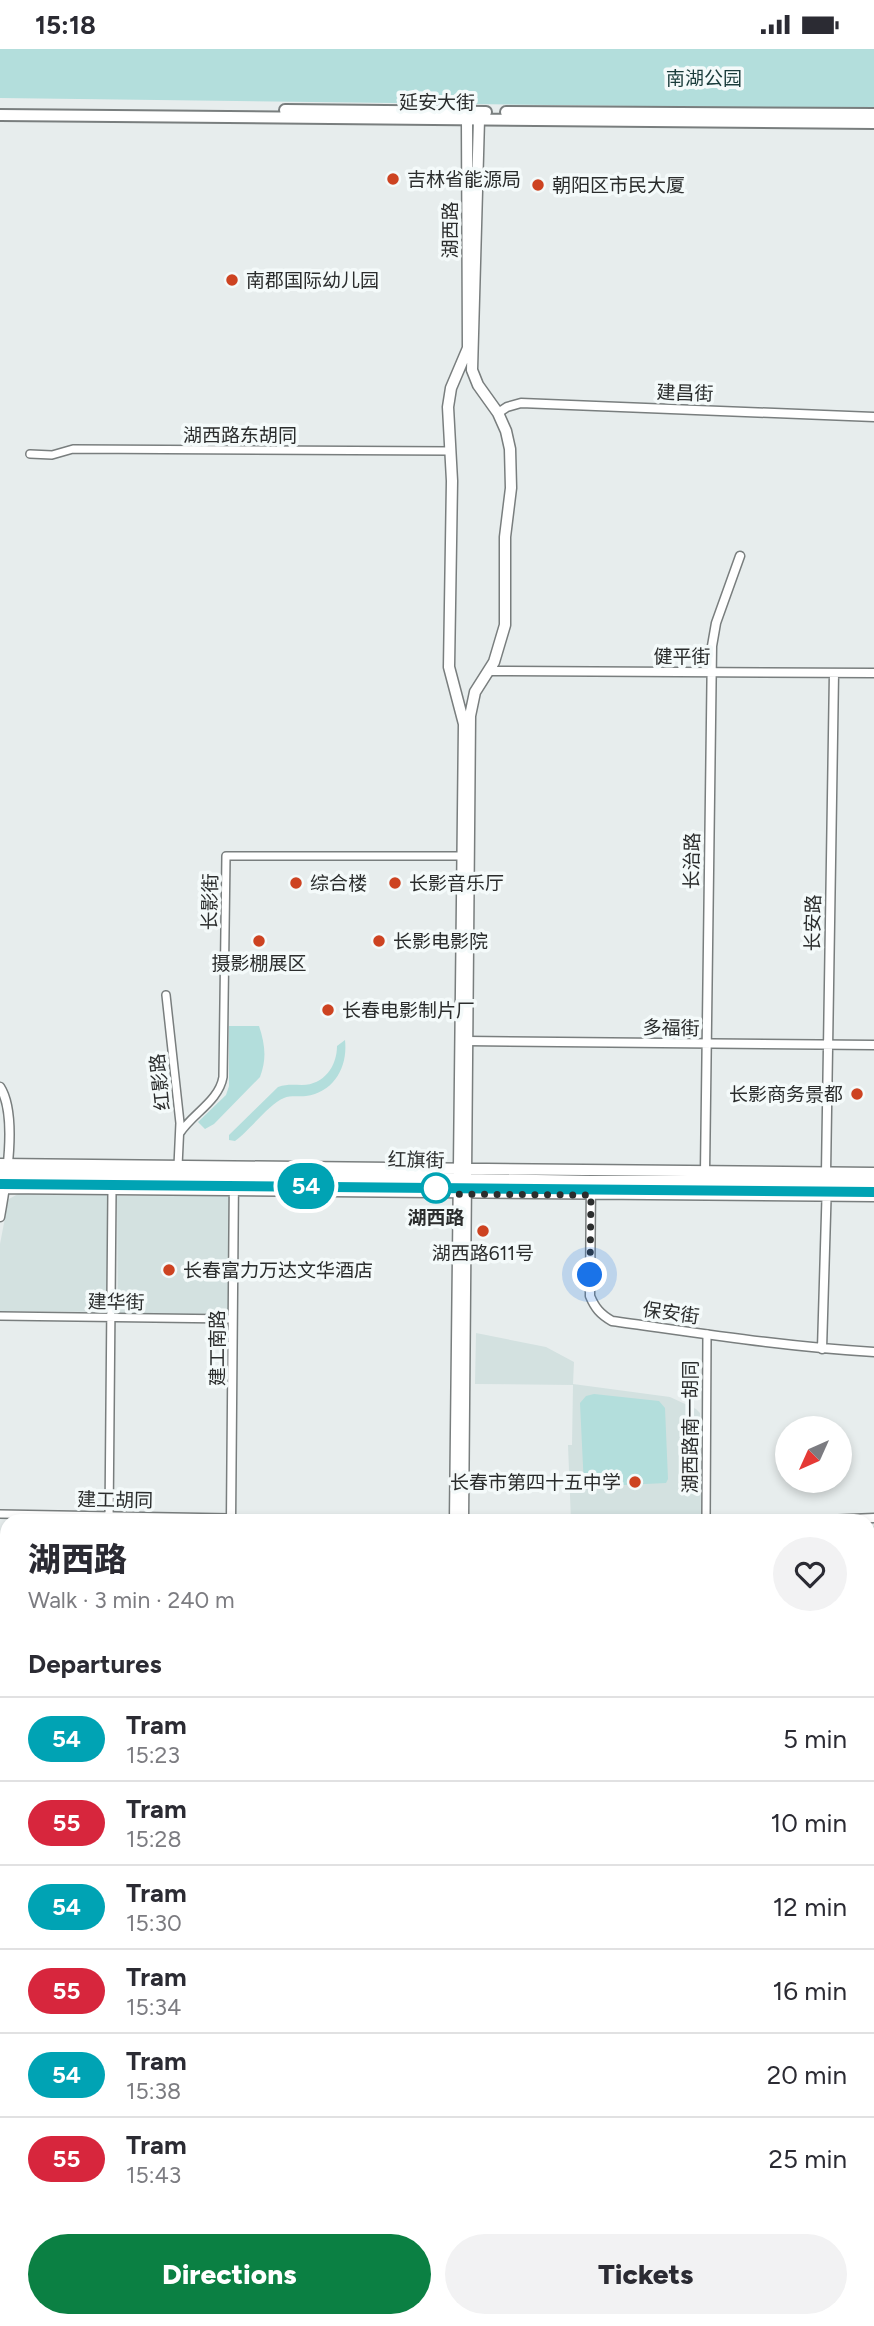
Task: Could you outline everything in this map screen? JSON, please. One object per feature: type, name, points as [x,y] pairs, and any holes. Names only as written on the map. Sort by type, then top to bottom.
[{"type":"main road","name":"延安大街","points":[[0,108],[874,123]]},
{"type":"main road","name":"延安大街","points":[[0,115],[473,117],[874,114]]},
{"type":"main road","name":"湖西路","points":[[463,1514],[465,856],[470,716],[475,692],[494,662],[505,625],[505,537],[510,488],[510,449],[506,431],[472,370],[473,117]]},
{"type":"main road","name":"湖西路","points":[[463,1174],[467,1041],[464,724],[449,667],[451,451],[448,407],[451,388],[468,348],[473,117]]},
{"type":"main road","name":"红旗街","points":[[3,1169],[178,1166],[463,1174],[590,1181],[826,1177],[874,1173]]},
{"type":"main road","name":"红旗街","points":[[3,1169],[234,1175],[705,1172],[874,1181]]},
{"type":"main road","name":"湖西路","points":[[455,1514],[463,1194]]},
{"type":"street","name":"建昌街","points":[[498,414],[506,407],[521,403],[874,417]]},
{"type":"street","name":"湖西路东胡同","points":[[30,454],[52,455],[73,449],[451,451]]},
{"type":"street","name":"长治路","points":[[705,1172],[711,672],[716,622],[740,556]]},
{"type":"street","name":"健平街","points":[[489,671],[874,673]]},
{"type":"street","name":"长安路","points":[[822,1349],[827,1197],[834,673]]},
{"type":"street","name":"长影街","points":[[180,1133],[187,1121],[217,1093],[223,1077],[226,856],[465,856]]},
{"type":"street","name":"红影路","points":[[166,995],[180,1133],[178,1166]]},
{"type":"street","name":"多福街","points":[[467,1041],[874,1045]]},
{"type":"street","points":[[0,1087],[9,1108],[0,1217]]},
{"type":"street","name":"建工南路","points":[[230,1514],[234,1175]]},
{"type":"street","name":"保安街","points":[[590,1181],[590,1296],[594,1308],[612,1321],[822,1349],[874,1352]]},
{"type":"street","points":[[3,1189],[874,1197]]},
{"type":"street","points":[[109,1514],[112,1190]]},
{"type":"street","name":"建华街","points":[[0,1316],[232,1319]]},
{"type":"street","name":"湖西路南一胡同","points":[[706,1514],[707,1334]]},
{"type":"shaded area","points":[[18,1194],[107,1194],[108,1312],[0,1311],[0,1244],[9,1199]]},
{"type":"shaded area","points":[[117,1196],[230,1196],[229,1316],[118,1313]]},
{"type":"shaded area","name":"长春市第四十五中学","points":[[476,1333],[546,1347],[574,1362],[573,1384],[670,1397],[696,1409],[700,1413],[701,1514],[571,1514],[568,1445],[572,1445],[573,1385],[475,1384]]},
{"type":"green space","name":"南湖公园","points":[[0,49],[874,49],[874,109],[0,98]]},
{"type":"green space","points":[[229,1026],[259,1026],[263,1039],[264,1064],[260,1077],[214,1124],[205,1129],[198,1122],[226,1095],[229,1086]]},
{"type":"green space","points":[[345,1040],[344,1060],[331,1084],[316,1094],[287,1097],[278,1101],[235,1141],[229,1140],[229,1135],[278,1087],[310,1084],[323,1078],[335,1061],[337,1046]]},
{"type":"green space","points":[[594,1394],[659,1401],[665,1408],[666,1483],[584,1487],[580,1403],[586,1396]]},
{"type":"tram line","points":[[0,1179],[144,1183],[234,1181],[874,1187]]},
{"type":"tram line","name":"54","points":[[0,1184],[874,1192]]},
{"type":"place","name":"吉林省能源局","points":[[393,179]]},
{"type":"place","name":"朝阳区市民大厦","points":[[538,185]]},
{"type":"place","name":"南郡国际幼儿园","points":[[232,280]]},
{"type":"place","name":"综合楼","points":[[296,883]]},
{"type":"place","name":"长影音乐厅","points":[[395,883]]},
{"type":"place","name":"摄影棚展区","points":[[259,941]]},
{"type":"place","name":"长影电影院","points":[[379,941]]},
{"type":"place","name":"长春电影制片厂","points":[[328,1010]]},
{"type":"place","name":"长影商务景都","points":[[857,1094]]},
{"type":"place","name":"湖西路","points":[[436,1188]]},
{"type":"place","name":"湖西路611号","points":[[483,1231]]},
{"type":"place","name":"长春富力万达文华酒店","points":[[169,1270]]},
{"type":"place","name":"长春市第四十五中学","points":[[635,1482]]},
{"type":"route","points":[[436,1188],[430,1194],[591,1195],[590,1275]]}]
